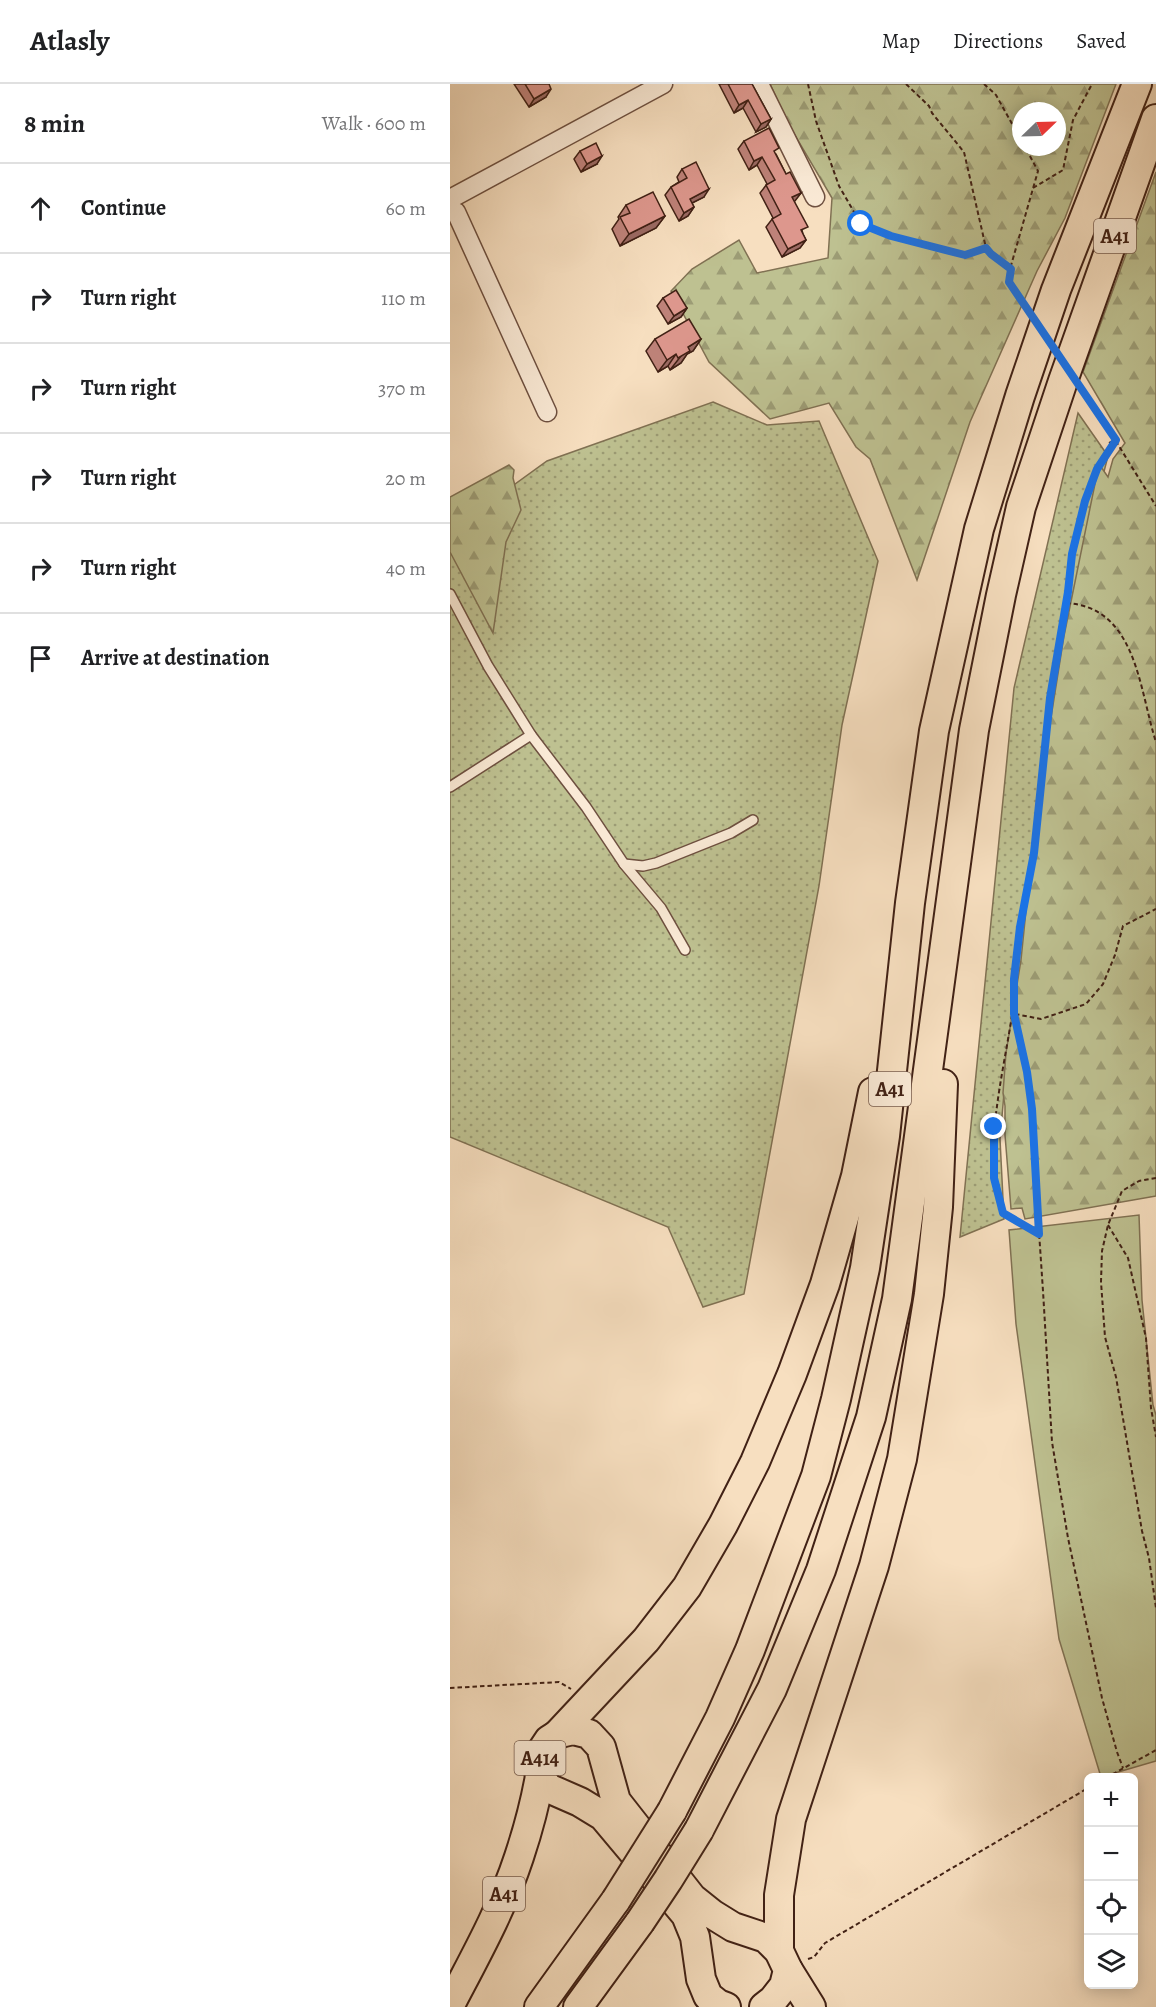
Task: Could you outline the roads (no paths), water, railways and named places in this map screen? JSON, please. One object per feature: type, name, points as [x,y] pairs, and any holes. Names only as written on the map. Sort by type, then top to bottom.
[{"type":"highway","name":"A41","points":[[538,2007],[616,1900],[672,1811],[720,1718],[750,1650],[816,1476],[836,1400],[865,1268],[885,1136],[910,903],[934,731],[979,529],[1056,290],[1137,84]]},
{"type":"highway","name":"A41","points":[[578,2007],[640,1922],[699,1830],[772,1689],[821,1570],[871,1417],[897,1299],[974,730],[1001,596],[1021,507],[1156,119]]},
{"type":"highway","points":[[556,1735],[646,1640],[687,1587],[723,1525],[755,1462],[792,1374],[825,1284],[856,1176],[885,1034],[902,980]]},
{"type":"highway","points":[[764,2007],[774,2000],[784,1986],[791,1960],[779,1895],[791,1819],[874,1566],[902,1459],[930,1294],[938,1207],[946,1028],[940,980]]},
{"type":"highway","name":"A414","points":[[726,2007],[708,1996],[700,1979],[695,1937],[686,1915],[603,1816],[580,1802],[548,1788],[540,1776],[538,1765],[541,1752],[549,1740],[556,1735],[573,1730],[589,1734],[601,1747],[616,1801],[692,1898],[733,1927],[766,1938],[791,1960],[812,2007]]},
{"type":"highway","name":"A41","points":[[450,2005],[484,1941],[518,1860],[532,1817],[540,1776]]},
{"type":"street","points":[[759,84],[815,197]]},
{"type":"street","points":[[450,199],[570,136],[655,86]]},
{"type":"street","points":[[450,210],[456,212],[547,412]]},
{"type":"lane","points":[[450,594],[488,666],[531,735],[586,807],[624,864],[661,908],[685,950]]},
{"type":"lane","points":[[450,787],[531,735]]},
{"type":"lane","points":[[624,864],[643,866],[656,863],[731,833],[753,820]]}]
